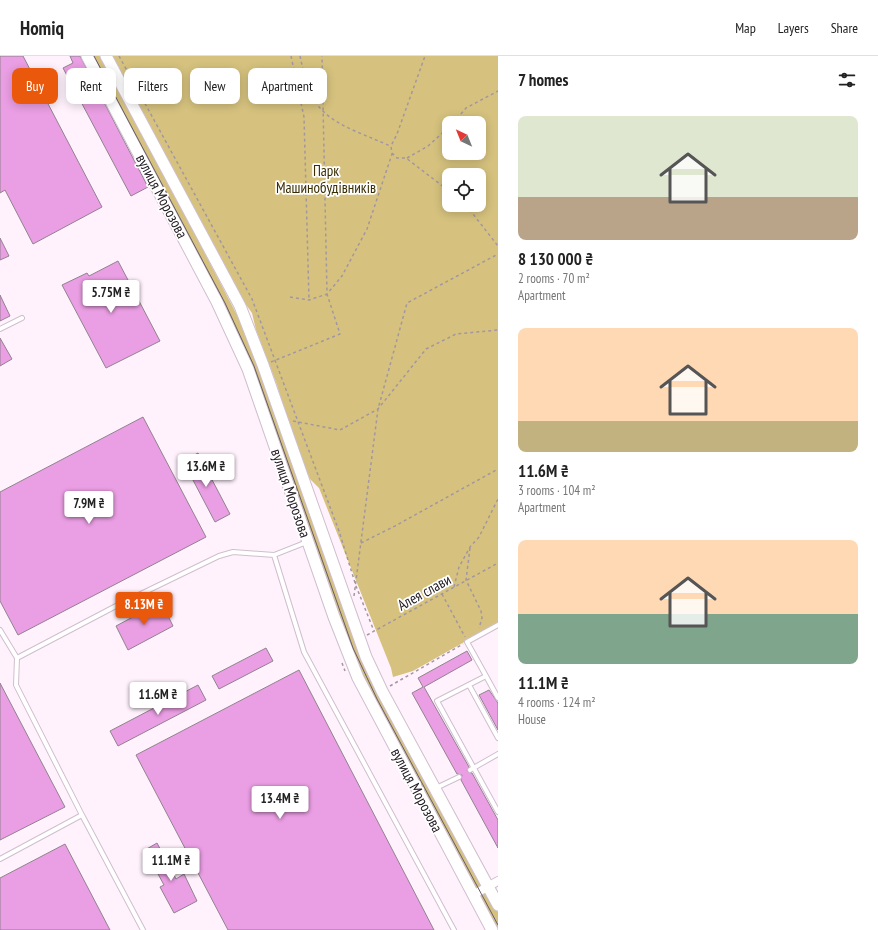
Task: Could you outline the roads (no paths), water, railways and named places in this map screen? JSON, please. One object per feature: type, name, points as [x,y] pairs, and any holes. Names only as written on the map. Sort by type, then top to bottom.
[{"type":"main road","name":"вулиця Морозова","points":[[87,56],[217,302],[248,369],[358,678],[492,930]]},
{"type":"main road","name":"вулиця Морозова","points":[[106,56],[240,306],[283,420],[360,639],[382,692],[434,788],[493,884],[498,905]]},
{"type":"street","points":[[473,895],[493,884]]},
{"type":"lane","points":[[0,330],[22,318]]},
{"type":"lane","points":[[17,658],[116,606],[219,556],[233,552],[274,555],[308,541]]},
{"type":"lane","points":[[274,555],[304,652],[454,930]]},
{"type":"lane","points":[[498,625],[467,642],[498,698]]},
{"type":"lane","points":[[0,630],[17,658],[16,686],[143,930]]},
{"type":"lane","points":[[486,676],[438,701],[472,769],[498,812]]},
{"type":"lane","points":[[469,684],[498,738]]},
{"type":"lane","points":[[472,769],[498,754]]},
{"type":"lane","points":[[434,788],[459,777]]},
{"type":"lane","points":[[0,859],[82,814]]},
{"type":"tram line","points":[[94,56],[225,303],[254,366],[353,648],[377,699],[498,925]]},
{"type":"park label","name":"Парк Машинобудівників","points":[[326,178]]}]
